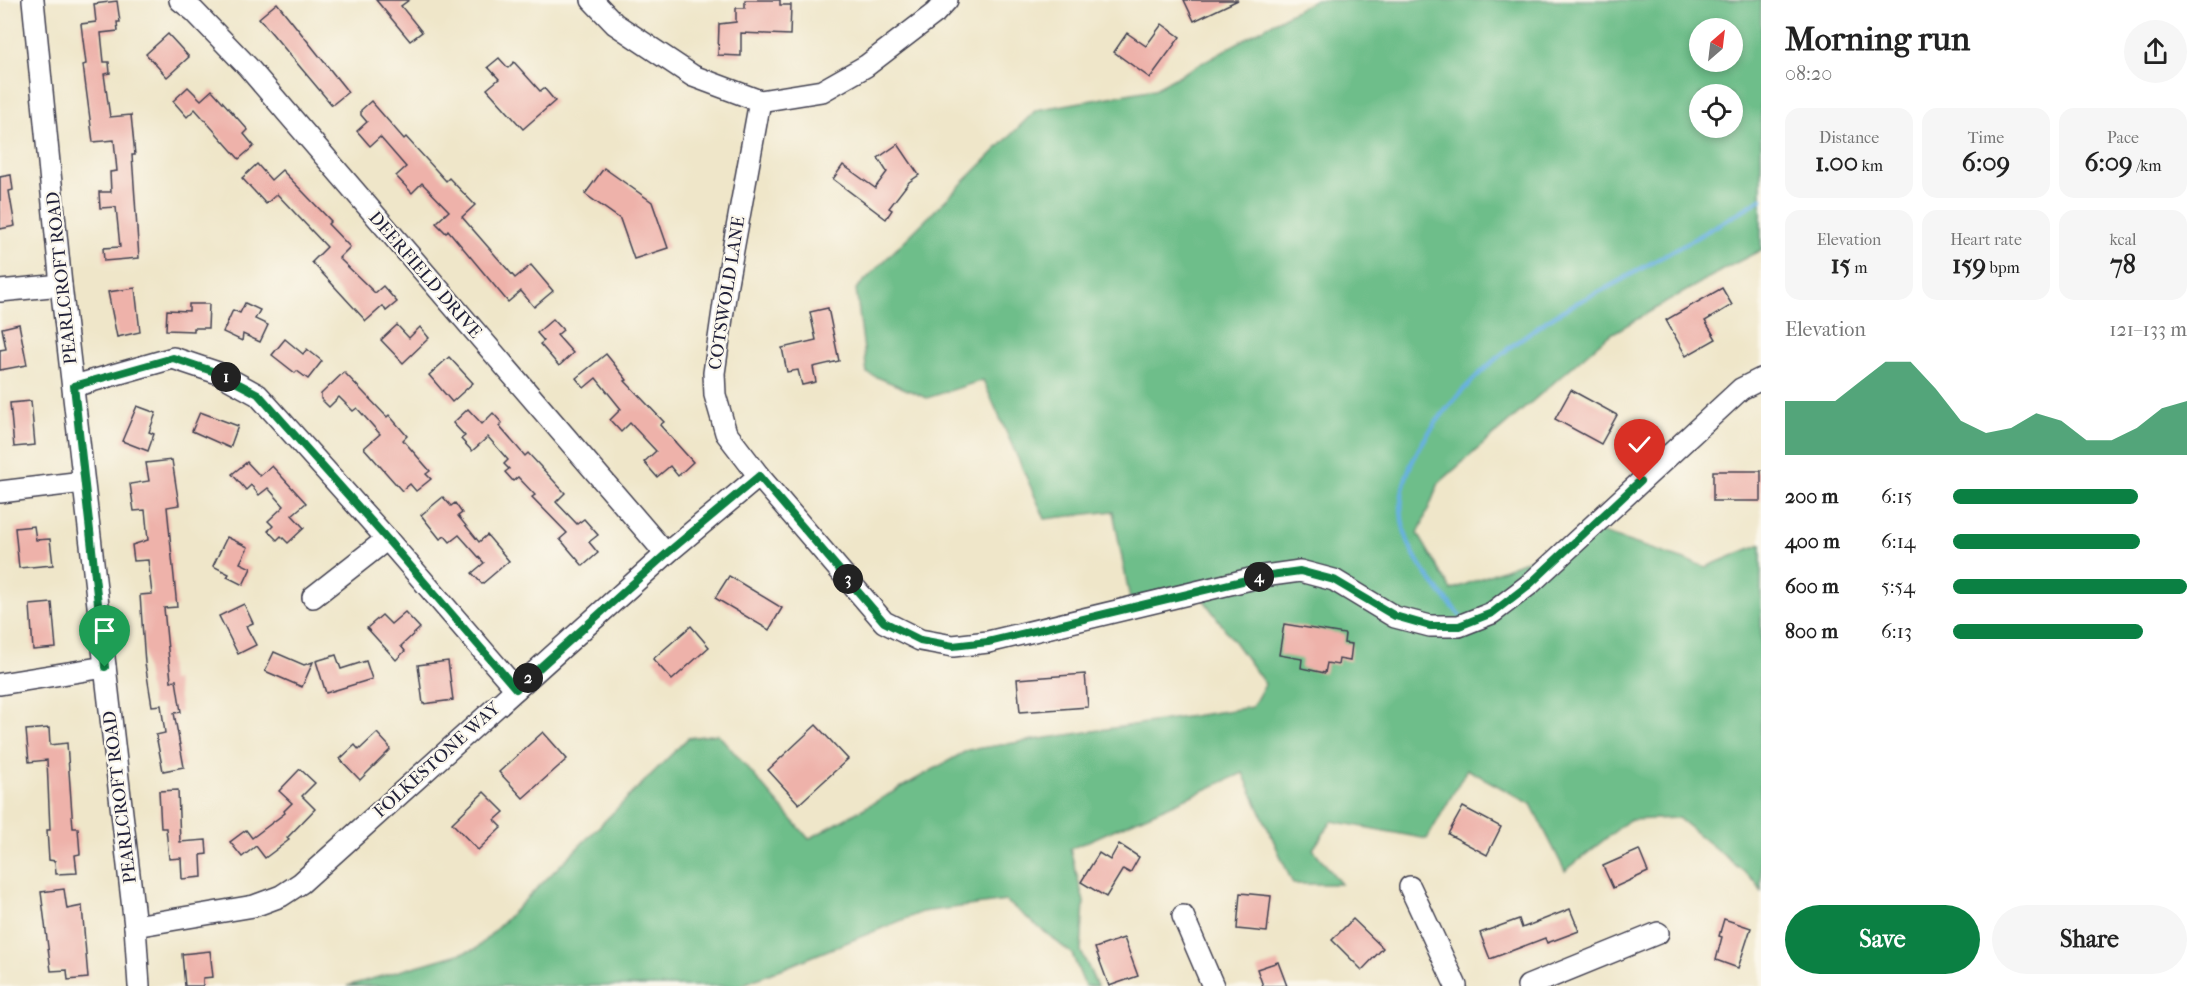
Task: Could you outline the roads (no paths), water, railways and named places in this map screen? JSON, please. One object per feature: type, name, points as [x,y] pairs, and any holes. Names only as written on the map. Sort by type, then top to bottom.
[{"type":"street","name":"PEARLCROFT ROAD","points":[[33,0],[61,285],[135,926],[139,986]]},
{"type":"street","name":"DEERFIELD DRIVE","points":[[180,0],[194,11],[248,67],[666,554]]},
{"type":"street","points":[[592,0],[615,24],[693,76],[760,101],[822,91],[866,66],[935,13],[947,0]]},
{"type":"street","name":"COTSWOLD LANE","points":[[760,101],[727,283],[714,373],[715,395],[726,432],[759,476],[884,622],[920,640],[953,646],[988,642],[1263,576],[1300,571],[1334,580],[1395,616],[1430,626],[1459,626],[1492,613],[1530,584],[1741,389],[1761,379]]},
{"type":"street","points":[[0,291],[61,285]]},
{"type":"street","points":[[74,386],[173,358],[218,373],[258,394],[516,689]]},
{"type":"street","name":"FOLKESTONE WAY","points":[[135,926],[254,906],[281,896],[301,883],[666,554],[759,476]]},
{"type":"street","points":[[0,492],[83,482]]},
{"type":"street","points":[[313,597],[387,539]]},
{"type":"street","points":[[0,684],[105,667]]},
{"type":"street","points":[[1410,887],[1456,986]]},
{"type":"street","points":[[1183,916],[1213,986]]},
{"type":"street","points":[[1528,986],[1658,933]]},
{"type":"waterway","points":[[1460,615],[1432,583],[1416,559],[1402,519],[1402,497],[1406,476],[1420,446],[1439,418],[1487,366],[1543,323],[1761,199]]}]
